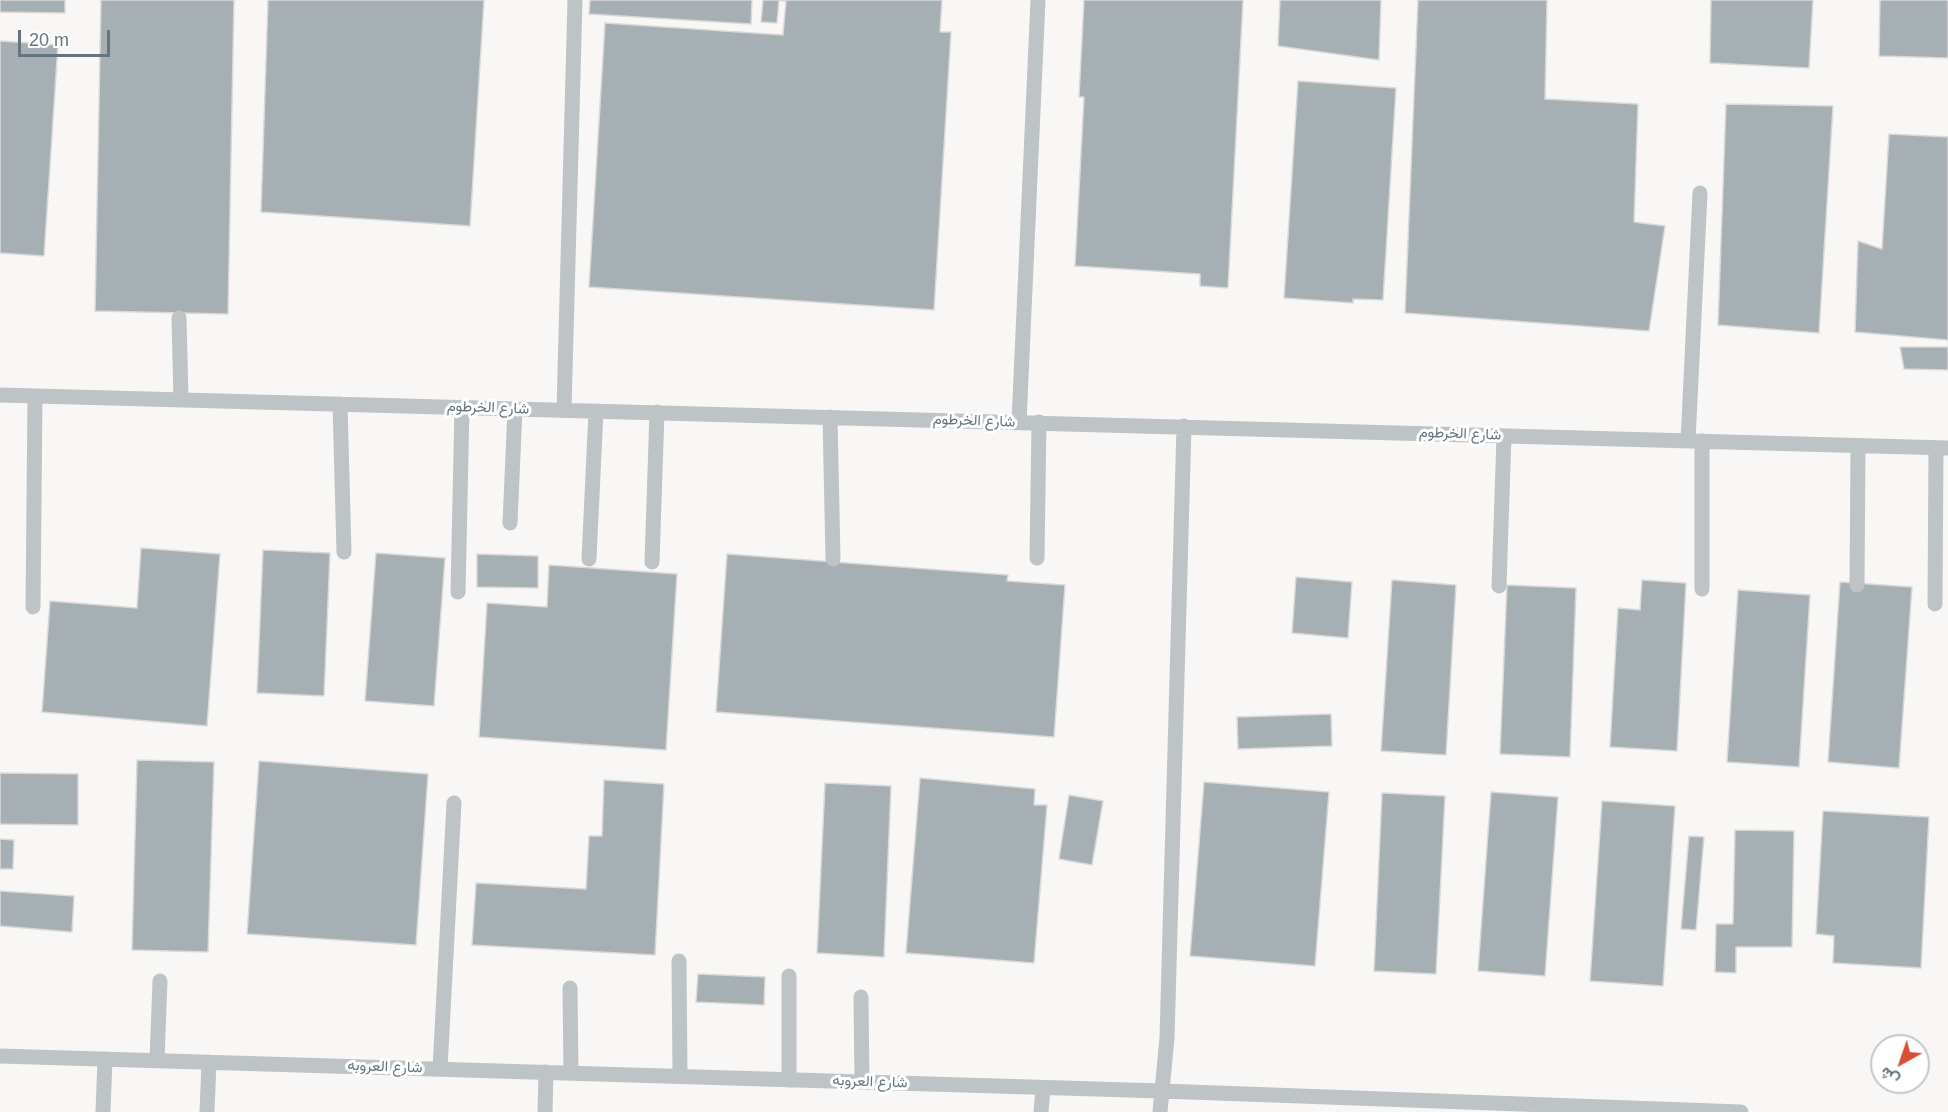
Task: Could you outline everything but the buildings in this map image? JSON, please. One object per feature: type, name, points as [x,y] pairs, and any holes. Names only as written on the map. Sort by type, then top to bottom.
[{"type":"lane","points":[[564,410],[575,0]]},
{"type":"lane","points":[[1019,422],[1038,0]]},
{"type":"lane","points":[[1700,193],[1695,441],[1702,589]]},
{"type":"lane","points":[[179,318],[182,400]]},
{"type":"lane","name":"شارع الخرطوم","points":[[0,395],[1942,448]]},
{"type":"lane","points":[[33,607],[35,396]]},
{"type":"lane","points":[[340,404],[344,552]]},
{"type":"lane","points":[[458,592],[462,407]]},
{"type":"lane","points":[[510,523],[515,409]]},
{"type":"lane","points":[[589,560],[596,411]]},
{"type":"lane","points":[[652,561],[657,412]]},
{"type":"lane","points":[[830,417],[833,559]]},
{"type":"lane","points":[[1037,558],[1039,422]]},
{"type":"lane","points":[[1160,1112],[1167,1038],[1185,426]]},
{"type":"lane","points":[[1500,586],[1504,435]]},
{"type":"lane","points":[[1857,585],[1858,446]]},
{"type":"lane","points":[[1935,604],[1942,448]]},
{"type":"lane","points":[[440,1069],[454,803]]},
{"type":"lane","points":[[679,961],[680,1076]]},
{"type":"lane","points":[[789,976],[789,1080]]},
{"type":"lane","points":[[158,1060],[160,981]]},
{"type":"lane","points":[[570,988],[570,1073]]},
{"type":"lane","points":[[861,997],[862,1082]]},
{"type":"lane","name":"شارع العروبه","points":[[0,1056],[1162,1091],[1545,1109],[1741,1112]]},
{"type":"lane","points":[[103,1112],[105,1059]]},
{"type":"lane","points":[[207,1112],[209,1062]]},
{"type":"lane","points":[[545,1112],[546,1072]]},
{"type":"lane","points":[[1041,1112],[1043,1088]]}]
